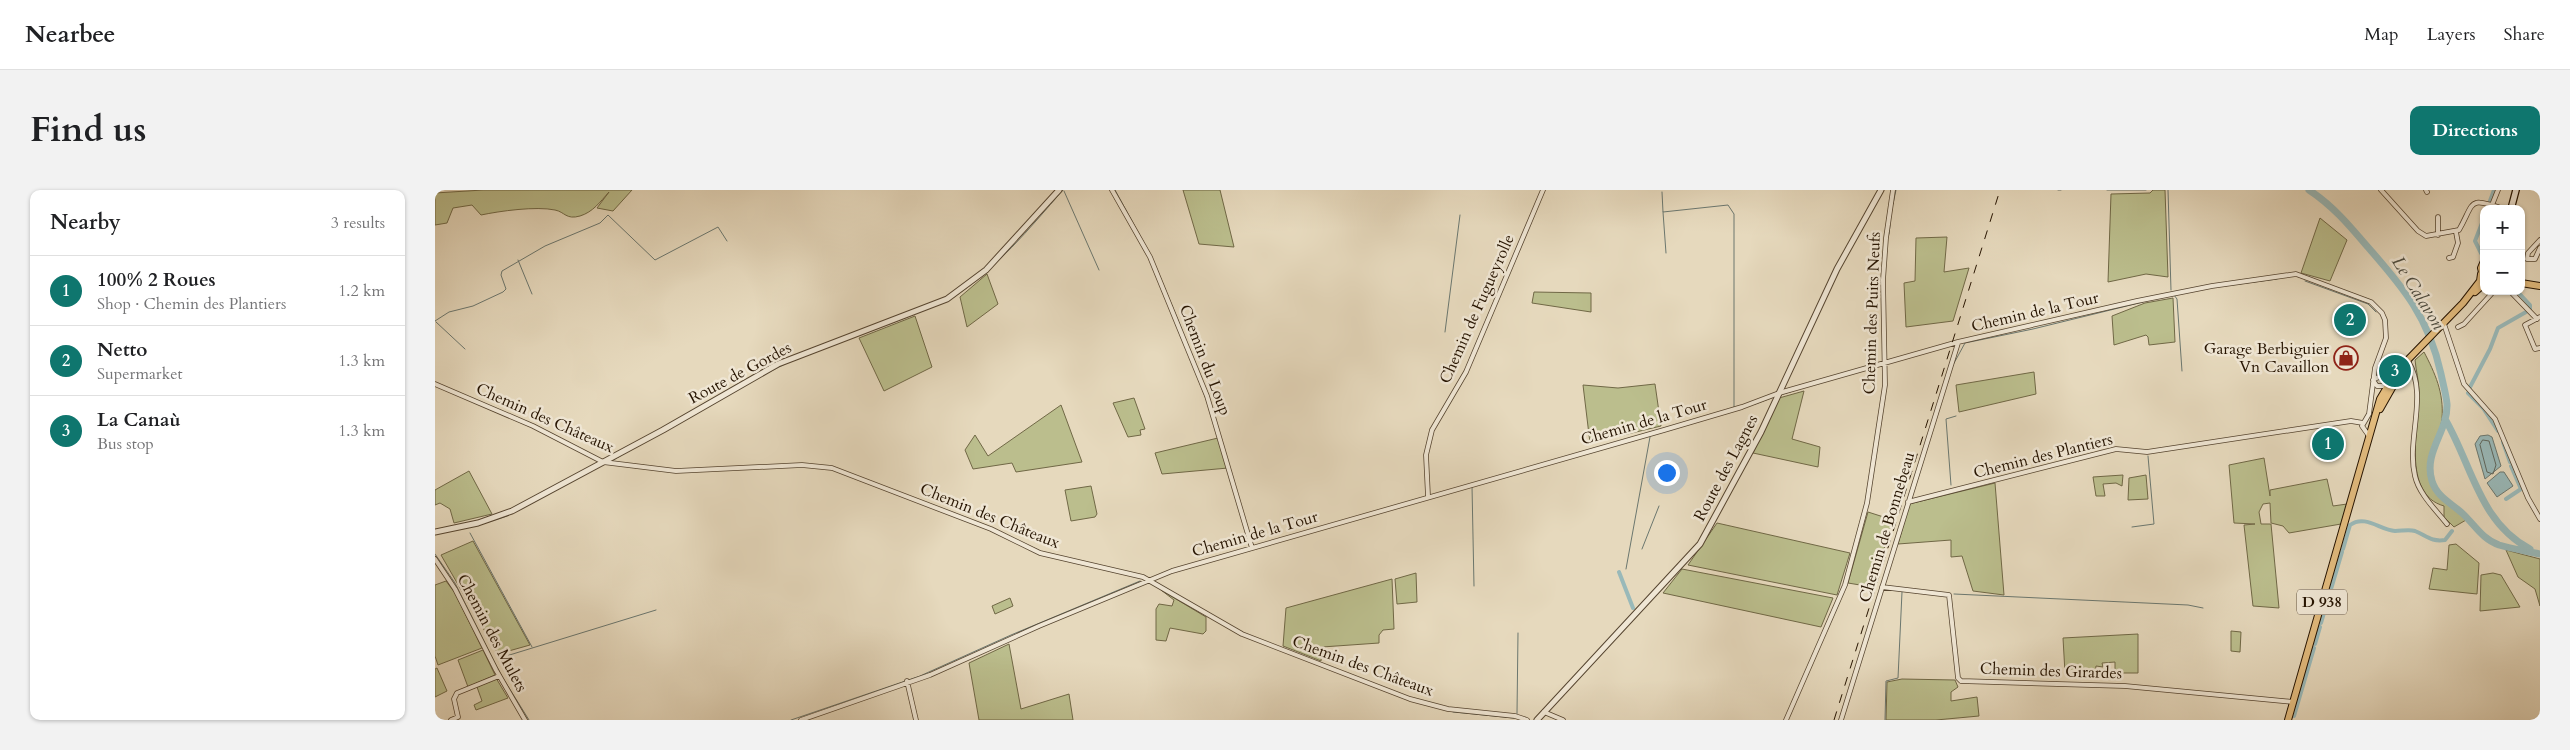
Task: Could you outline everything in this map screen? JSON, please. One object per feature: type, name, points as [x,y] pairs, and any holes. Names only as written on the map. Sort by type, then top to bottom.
[{"type":"main road","points":[[2513,205],[2516,190]]},
{"type":"main road","name":"D 938","points":[[2288,720],[2374,415],[2388,385],[2399,371],[2463,303],[2480,281]]},
{"type":"main road","points":[[2525,286],[2540,288]]},
{"type":"main road","name":"D 938","points":[[2463,303],[2480,288]]},
{"type":"main road","name":"D 938","points":[[2370,434],[2399,371]]},
{"type":"street","name":"Route de Gordes","points":[[435,532],[502,515],[603,462],[778,364],[947,299],[986,270],[1016,240],[1059,190]]},
{"type":"street","name":"Chemin du Loup","points":[[1112,190],[1150,257],[1207,396],[1252,548]]},
{"type":"street","name":"Chemin de Fugueyrolle","points":[[1428,496],[1426,455],[1432,430],[1465,372],[1543,190]]},
{"type":"street","name":"Route des Lagnes","points":[[1537,720],[1700,544],[1753,447],[1837,269],[1881,190]]},
{"type":"street","name":"Chemin des Puits Neufs","points":[[1786,720],[1848,577],[1867,503],[1885,385],[1883,280],[1886,238],[1893,190]]},
{"type":"street","points":[[2381,190],[2420,234],[2427,236],[2456,232]]},
{"type":"street","points":[[2449,258],[2453,257],[2458,243],[2456,232],[2473,204],[2480,202],[2492,205],[2498,190]]},
{"type":"street","points":[[2438,217],[2438,235]]},
{"type":"street","points":[[2540,240],[2527,255],[2527,258],[2537,260],[2540,248]]},
{"type":"street","name":"Chemin de la Tour","points":[[801,720],[930,675],[1039,626],[1172,571],[1428,496],[1664,430],[1739,408],[1777,393],[1885,362],[1959,342],[2137,301],[2212,286],[2296,274],[2360,296],[2371,302],[2382,313],[2387,331],[2375,368],[2370,410],[2363,423]]},
{"type":"street","points":[[2458,327],[2464,324],[2490,295]]},
{"type":"street","points":[[2513,295],[2538,318],[2525,325],[2535,349],[2540,348]]},
{"type":"street","points":[[2443,325],[2464,384],[2490,412],[2499,427],[2528,498],[2540,519]]},
{"type":"street","name":"Chemin de Bonnebeau","points":[[1841,720],[1959,342]]},
{"type":"street","points":[[2408,361],[2413,370],[2417,393],[2413,448],[2415,478],[2421,490],[2447,524]]},
{"type":"street","points":[[2375,368],[2388,385],[2385,399]]},
{"type":"street","points":[[2374,415],[2380,393],[2373,380],[2399,371]]},
{"type":"street","name":"Chemin des Châteaux","points":[[435,384],[533,426],[603,462],[676,471],[802,465],[832,468],[996,531],[1040,553],[1125,572],[1150,580],[1242,634],[1410,699],[1466,713],[1515,716],[1527,720]]},
{"type":"street","points":[[2371,390],[2377,386],[2388,385]]},
{"type":"street","name":"Chemin des Plantiers","points":[[1908,502],[2116,450],[2147,452],[2351,421],[2363,423]]},
{"type":"street","points":[[2363,423],[2362,429],[2370,434]]},
{"type":"street","name":"Chemin des Mulets","points":[[435,559],[462,602],[499,676],[525,720]]},
{"type":"street","name":"Chemin des Girardes","points":[[1882,587],[1949,595],[1958,678],[1961,681],[2125,686],[2293,702]]},
{"type":"street","points":[[451,720],[458,717],[454,699],[457,693],[499,676]]},
{"type":"street","points":[[907,682],[916,720]]},
{"type":"street","points":[[1544,712],[1563,720]]},
{"type":"green space","points":[[483,190],[632,190],[613,211],[597,208],[609,192],[593,209],[575,217],[547,209],[528,209],[481,215],[472,205],[453,208],[447,223],[435,225],[435,193]]},
{"type":"green space","points":[[1183,190],[1220,190],[1234,247],[1199,244]]},
{"type":"green space","points":[[2153,190],[2165,190],[2168,277],[2146,274],[2108,282],[2111,194],[2150,193]]},
{"type":"green space","points":[[2320,218],[2347,240],[2330,281],[2301,273]]},
{"type":"green space","points":[[1947,237],[1944,272],[1969,268],[1953,321],[1906,327],[1904,283],[1915,281],[1916,238]]},
{"type":"green space","points":[[987,274],[998,304],[967,327],[960,297]]},
{"type":"green space","points":[[1534,292],[1591,293],[1591,312],[1532,303]]},
{"type":"green space","points":[[2173,298],[2175,342],[2149,345],[2146,335],[2114,345],[2112,316],[2145,303]]},
{"type":"green space","points":[[915,316],[932,367],[884,391],[859,338]]},
{"type":"green space","points":[[2424,352],[2438,384],[2442,400],[2441,427],[2429,458],[2429,474],[2432,484],[2439,495],[2466,520],[2454,527],[2444,517],[2444,506],[2431,499],[2422,488],[2417,474],[2415,457],[2419,383],[2415,360]]},
{"type":"green space","points":[[2034,372],[2036,394],[1959,412],[1956,385]]},
{"type":"green space","points":[[1655,384],[1661,426],[1590,443],[1583,385],[1618,388]]},
{"type":"green space","points":[[1804,391],[1792,439],[1820,447],[1818,467],[1753,453],[1779,398]]},
{"type":"green space","points":[[1134,398],[1145,429],[1140,430],[1141,435],[1128,437],[1113,403]]},
{"type":"green space","points":[[1061,405],[1082,462],[1016,472],[1012,463],[973,469],[965,450],[975,435],[988,456]]},
{"type":"green space","points":[[1218,438],[1228,468],[1162,474],[1155,453]]},
{"type":"green space","points":[[2264,458],[2270,496],[2270,490],[2327,479],[2333,506],[2347,504],[2341,524],[2289,533],[2283,526],[2271,523],[2270,503],[2263,504],[2259,512],[2261,524],[2271,524],[2279,608],[2253,606],[2244,525],[2255,524],[2234,523],[2229,465]]},
{"type":"green space","points":[[469,471],[492,514],[454,523],[450,509],[440,503],[435,505],[435,490]]},
{"type":"green space","points":[[2123,475],[2122,486],[2116,483],[2103,484],[2105,496],[2096,496],[2093,477]]},
{"type":"green space","points":[[2146,475],[2148,499],[2128,500],[2129,478]]},
{"type":"green space","points":[[1995,483],[2004,595],[1973,591],[1962,556],[1951,557],[1951,540],[1898,544],[1909,504]]},
{"type":"green space","points":[[1091,486],[1097,514],[1095,517],[1071,521],[1065,490]]},
{"type":"green space","points":[[1868,512],[1893,520],[1872,587],[1848,583]]},
{"type":"green space","points":[[1717,523],[1850,553],[1837,595],[1688,565]]},
{"type":"green space","points":[[473,541],[530,645],[498,654],[441,555]]},
{"type":"green space","points":[[2456,544],[2479,563],[2477,594],[2429,589],[2433,568],[2447,570],[2449,545]]},
{"type":"green space","points":[[2506,550],[2540,559],[2540,606],[2535,589],[2518,577]]},
{"type":"green space","points":[[1682,569],[1833,598],[1821,627],[1663,593]]},
{"type":"green space","points":[[1416,573],[1417,602],[1397,604],[1395,579]]},
{"type":"green space","points":[[2493,573],[2501,575],[2520,607],[2480,611],[2481,575]]},
{"type":"green space","points":[[1392,579],[1394,629],[1383,630],[1379,635],[1379,643],[1322,647],[1321,661],[1283,646],[1286,608]]},
{"type":"green space","points":[[446,581],[455,593],[482,648],[438,665],[435,656],[435,585]]},
{"type":"green space","points":[[1161,590],[1206,617],[1206,631],[1203,634],[1170,628],[1166,641],[1156,640],[1156,609],[1159,604],[1172,606],[1174,600]]},
{"type":"green space","points":[[1010,598],[1013,606],[995,614],[992,606]]},
{"type":"green space","points":[[2231,631],[2241,632],[2240,652],[2231,651]]},
{"type":"green space","points":[[2138,634],[2138,673],[2115,673],[2115,662],[2102,663],[2103,667],[2096,666],[2095,673],[2065,673],[2063,638]]},
{"type":"green space","points":[[1009,644],[1021,709],[1069,694],[1073,720],[979,720],[969,663]]},
{"type":"green space","points":[[483,650],[495,675],[468,687],[458,660]]},
{"type":"green space","points":[[437,668],[447,691],[435,697],[435,669]]},
{"type":"green space","points":[[496,678],[508,698],[476,710],[474,705],[482,701],[477,687]]},
{"type":"green space","points":[[1902,679],[1955,680],[1958,687],[1951,692],[1951,701],[1977,697],[1979,716],[1936,720],[1886,720],[1887,682]]},
{"type":"water","points":[[2488,435],[2492,437],[2501,466],[2485,479],[2475,444],[2480,436]]},
{"type":"water","points":[[2500,472],[2504,472],[2513,486],[2497,497],[2487,483]]},
{"type":"waterway","points":[[954,297],[970,286],[998,261],[1063,190]]},
{"type":"waterway","points":[[1115,190],[1149,252]]},
{"type":"waterway","points":[[1893,204],[1896,190]]},
{"type":"waterway","points":[[2107,190],[2146,190]]},
{"type":"waterway","points":[[2168,190],[2171,290]]},
{"type":"waterway","name":"Le Calavon","points":[[2309,190],[2340,216],[2392,275],[2413,305],[2430,336],[2447,404],[2444,424],[2431,461],[2430,471],[2434,487],[2483,535],[2493,542],[2540,554]]},
{"type":"waterway","points":[[2490,201],[2494,190]]},
{"type":"waterway","points":[[1064,191],[1099,270]]},
{"type":"waterway","points":[[1662,192],[1663,212],[1728,205],[1734,214],[1734,408]]},
{"type":"waterway","points":[[1663,212],[1666,253]]},
{"type":"waterway","points":[[435,321],[449,312],[473,306],[503,292],[506,289],[501,275],[502,271],[545,246],[600,223],[608,215],[655,260],[718,227],[727,241]]},
{"type":"waterway","points":[[1445,332],[1460,215]]},
{"type":"waterway","points":[[1889,234],[1890,225]]},
{"type":"waterway","points":[[2480,228],[2475,241],[2480,251]]},
{"type":"waterway","points":[[518,260],[532,294]]},
{"type":"waterway","points":[[1156,267],[1182,330]]},
{"type":"waterway","points":[[2224,286],[2277,279]]},
{"type":"waterway","points":[[2305,281],[2368,304],[2376,312]]},
{"type":"waterway","points":[[2174,295],[2177,299],[2182,371]]},
{"type":"waterway","points":[[2521,295],[2530,305],[2530,310]]},
{"type":"waterway","points":[[1953,365],[1965,343],[2033,329],[2143,302]]},
{"type":"waterway","points":[[889,324],[925,310]]},
{"type":"waterway","points":[[2469,389],[2490,349],[2498,328],[2526,312]]},
{"type":"waterway","points":[[436,322],[465,349]]},
{"type":"waterway","points":[[769,372],[785,364]]},
{"type":"waterway","points":[[1199,381],[1206,399]]},
{"type":"waterway","points":[[1780,395],[1793,391]]},
{"type":"waterway","points":[[2468,393],[2483,408],[2498,431]]},
{"type":"waterway","points":[[1755,404],[1774,397]]},
{"type":"waterway","points":[[1951,485],[1946,419],[1956,416]]},
{"type":"waterway","points":[[2445,419],[2488,508],[2499,524],[2513,538],[2530,549]]},
{"type":"waterway","points":[[1626,569],[1650,437]]},
{"type":"waterway","points":[[2503,442],[2510,462]]},
{"type":"waterway","points":[[610,462],[630,450]]},
{"type":"waterway","points":[[2132,527],[2154,524],[2148,456]]},
{"type":"waterway","points":[[2506,499],[2521,489],[2511,466]]},
{"type":"waterway","points":[[1472,486],[1474,586]]},
{"type":"waterway","points":[[1642,549],[1659,506]]},
{"type":"waterway","points":[[485,523],[507,516]]},
{"type":"waterway","points":[[2343,549],[2350,525],[2361,521],[2389,530],[2413,530],[2436,540],[2445,540],[2452,531]]},
{"type":"waterway","points":[[470,533],[532,647]]},
{"type":"waterway","points":[[2321,623],[2342,552]]},
{"type":"waterway","points":[[435,554],[455,583],[501,675],[529,720]]},
{"type":"waterway","points":[[1619,572],[1633,608]]},
{"type":"waterway","points":[[791,720],[920,676],[1011,635],[1140,581]]},
{"type":"waterway","points":[[1885,720],[1886,681],[1898,678],[1902,592]]},
{"type":"waterway","points":[[1954,594],[2188,605],[2203,608]]},
{"type":"waterway","points":[[503,657],[656,610]]},
{"type":"waterway","points":[[2315,644],[2320,627]]},
{"type":"waterway","points":[[1517,714],[1518,633]]},
{"type":"waterway","points":[[2294,716],[2314,648]]},
{"type":"waterway","points":[[1453,712],[1514,718]]},
{"type":"railway","points":[[1834,720],[2000,190]]},
{"type":"place","name":"Netto","points":[[2350,320]]},
{"type":"place","name":"Garage Berbiguier Vn Cavaillon","points":[[2346,358]]},
{"type":"place","name":"La Canaù","points":[[2395,371]]},
{"type":"place","name":"100% 2 Roues","points":[[2328,444]]}]
